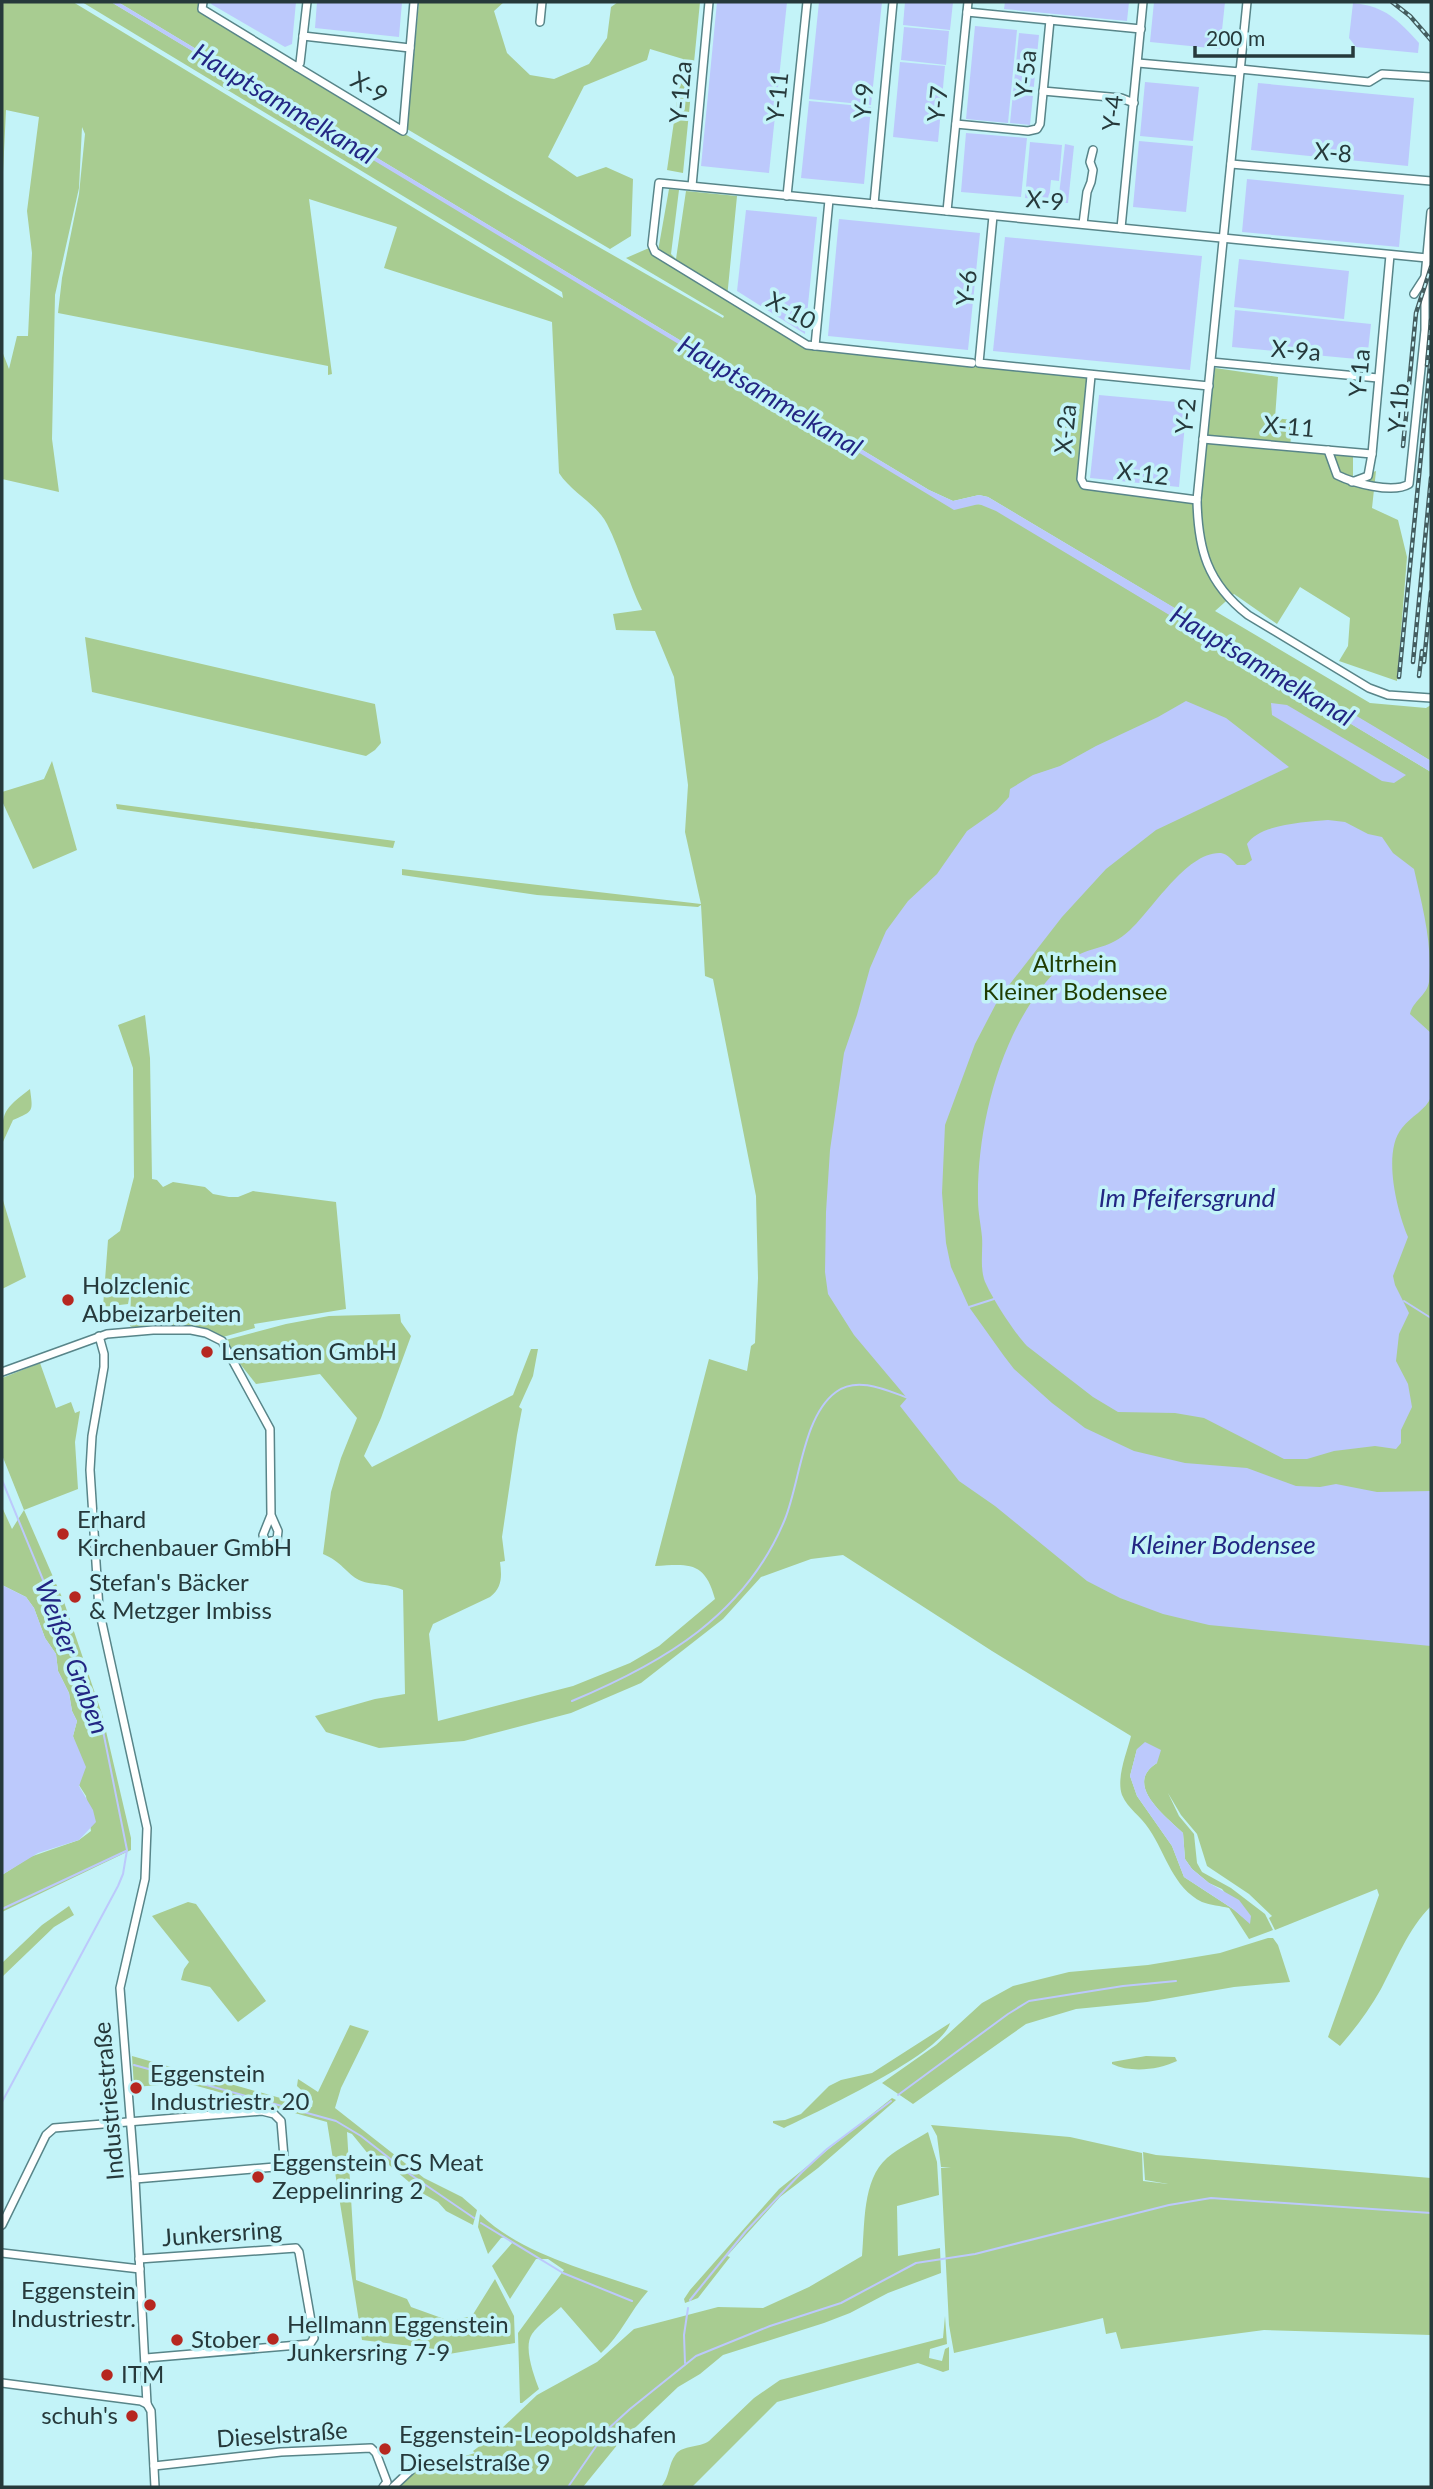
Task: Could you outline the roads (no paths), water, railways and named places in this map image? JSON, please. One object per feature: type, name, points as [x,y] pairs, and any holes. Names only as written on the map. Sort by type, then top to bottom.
[{"type":"street","points":[[299,65],[307,2]]},
{"type":"street","points":[[303,36],[410,48],[414,2]]},
{"type":"street","points":[[540,22],[541,2]]},
{"type":"street","name":"Y-12a","points":[[692,186],[709,2]]},
{"type":"street","name":"Y-11","points":[[787,195],[807,2]]},
{"type":"street","name":"Y-9","points":[[874,204],[893,2]]},
{"type":"street","name":"Y-7","points":[[947,211],[968,2]]},
{"type":"street","name":"Y-4","points":[[1121,228],[1143,2]]},
{"type":"street","name":"Y-2","points":[[1247,2],[1197,500],[1198,530],[1205,559],[1215,582],[1235,604],[1369,688],[1388,695],[1431,698]]},
{"type":"street","name":"X-9","points":[[202,6],[402,131],[410,48]]},
{"type":"street","points":[[967,12],[1141,29]]},
{"type":"street","name":"Y-5a","points":[[956,124],[1035,130],[1040,124],[1050,20]]},
{"type":"street","points":[[1138,63],[1369,82],[1382,74],[1431,77]]},
{"type":"street","points":[[1043,91],[1121,97],[1133,103]]},
{"type":"street","points":[[1083,225],[1093,170],[1090,162],[1093,150]]},
{"type":"street","name":"X-8","points":[[1231,164],[1431,181]]},
{"type":"street","name":"X-9","points":[[652,245],[659,183],[1427,258]]},
{"type":"street","points":[[816,346],[829,200]]},
{"type":"street","name":"Y-1b","points":[[1352,482],[1401,488],[1411,480],[1425,330],[1425,277],[1431,212]]},
{"type":"street","name":"Y-6","points":[[976,363],[993,216]]},
{"type":"street","name":"X-10","points":[[652,245],[655,252],[807,345],[1209,386]]},
{"type":"street","name":"Y-1a","points":[[1352,482],[1368,476],[1372,454],[1390,255]]},
{"type":"street","name":"Y-1b","points":[[1414,294],[1425,277]]},
{"type":"street","name":"X-9a","points":[[1211,362],[1378,378]]},
{"type":"street","name":"X-2a","points":[[1084,485],[1081,479],[1091,376]]},
{"type":"street","name":"X-11","points":[[1203,439],[1372,454]]},
{"type":"street","points":[[1328,450],[1337,475],[1352,482]]},
{"type":"street","name":"X-12","points":[[1084,485],[1197,500]]},
{"type":"street","points":[[2,1372],[99,1336],[139,1331],[191,1330],[206,1333],[222,1341],[269,1425],[271,1515]]},
{"type":"street","name":"Industriestraße","points":[[99,1336],[104,1367],[90,1447],[99,1609],[147,1828],[145,1880],[120,1988],[135,2179],[147,2404],[150,2411],[155,2487]]},
{"type":"street","points":[[2,2225],[50,2131],[60,2126],[269,2112],[281,2121],[284,2157],[275,2167],[135,2179]]},
{"type":"street","name":"Junkersring","points":[[139,2259],[296,2248],[314,2338],[310,2344],[146,2358]]},
{"type":"street","points":[[2,2253],[140,2269]]},
{"type":"street","points":[[2,2384],[141,2401],[147,2404]]},
{"type":"street","name":"Dieselstraße","points":[[154,2466],[281,2452],[371,2448],[376,2453],[388,2487]]},
{"type":"street","points":[[388,2487],[411,2470]]},
{"type":"water","name":"Hauptsammelkanal","points":[[111,2],[118,2],[929,490],[953,501],[979,495],[988,497],[1431,761],[1431,772],[996,511],[979,504],[954,510]]},
{"type":"water","points":[[296,2],[292,44],[285,47],[211,4]]},
{"type":"water","points":[[317,2],[402,2],[399,37],[315,28]]},
{"type":"water","points":[[717,2],[787,2],[769,173],[701,166]]},
{"type":"water","points":[[819,2],[882,2],[871,105],[809,99]]},
{"type":"water","points":[[905,2],[953,2],[950,30],[903,25]]},
{"type":"water","points":[[1005,2],[1129,2],[1127,21],[1004,9]]},
{"type":"water","points":[[1154,2],[1225,2],[1220,49],[1150,42]]},
{"type":"water","points":[[1353,3],[1374,7],[1397,21],[1419,43],[1418,53],[1356,47],[1349,38]]},
{"type":"water","points":[[975,26],[1017,30],[1008,123],[966,119]]},
{"type":"water","points":[[904,27],[949,31],[946,65],[901,60]]},
{"type":"water","points":[[1019,33],[1039,35],[1030,125],[1010,123]]},
{"type":"water","points":[[900,62],[945,66],[938,142],[893,137]]},
{"type":"water","points":[[1145,82],[1199,87],[1193,141],[1140,136]]},
{"type":"water","points":[[1258,83],[1414,98],[1408,166],[1251,150]]},
{"type":"water","points":[[809,101],[871,107],[864,184],[801,178]]},
{"type":"water","points":[[966,133],[1027,138],[1021,197],[961,192]]},
{"type":"water","points":[[1139,141],[1193,146],[1186,212],[1133,207]]},
{"type":"water","points":[[1030,142],[1062,145],[1059,181],[1051,180],[1049,200],[1025,198]]},
{"type":"water","points":[[1065,144],[1074,146],[1068,203],[1058,203]]},
{"type":"water","points":[[1247,179],[1404,195],[1399,247],[1242,232]]},
{"type":"water","points":[[746,210],[817,217],[805,334],[737,291]]},
{"type":"water","points":[[839,219],[980,233],[968,350],[828,336]]},
{"type":"water","points":[[1005,237],[1202,256],[1190,370],[993,351]]},
{"type":"water","points":[[1239,259],[1349,271],[1344,319],[1234,307]]},
{"type":"water","points":[[1235,310],[1371,324],[1367,360],[1232,347]]},
{"type":"water","points":[[1099,395],[1187,403],[1179,487],[1090,478]]},
{"type":"water","name":"Kleiner Bodensee","points":[[1186,701],[1226,718],[1289,767],[1156,830],[1106,869],[1062,917],[999,998],[975,1044],[945,1125],[942,1193],[951,1267],[969,1307],[1014,1369],[1085,1428],[1134,1451],[1185,1463],[1247,1468],[1296,1486],[1320,1487],[1336,1484],[1377,1492],[1431,1491],[1431,1646],[1209,1625],[1163,1614],[1120,1598],[1087,1581],[995,1506],[959,1481],[900,1406],[907,1398],[854,1335],[828,1294],[825,1272],[830,1150],[844,1053],[870,968],[886,931],[908,901],[937,874],[967,831],[997,810],[1009,797],[1010,789],[1033,775],[1060,766]]},
{"type":"water","points":[[1271,703],[1287,705],[1406,775],[1394,783],[1382,781],[1272,715]]},
{"type":"water","name":"Im Pfeifersgrund","points":[[1328,820],[1345,822],[1368,834],[1382,837],[1393,853],[1414,869],[1428,939],[1429,982],[1410,1014],[1431,1033],[1431,1097],[1426,1106],[1402,1128],[1396,1139],[1392,1166],[1396,1197],[1408,1237],[1393,1276],[1409,1313],[1399,1334],[1396,1361],[1408,1384],[1412,1407],[1401,1430],[1401,1443],[1396,1449],[1375,1446],[1334,1451],[1307,1459],[1284,1459],[1204,1418],[1175,1413],[1118,1412],[1093,1397],[1027,1346],[1003,1314],[984,1279],[978,1205],[979,1172],[987,1114],[1004,1057],[1015,1030],[1030,1005],[1055,972],[1074,957],[1108,944],[1130,930],[1171,883],[1196,861],[1221,853],[1237,865],[1245,865],[1252,860],[1247,844],[1262,832],[1284,825]]},
{"type":"water","points":[[2,1585],[26,1597],[34,1608],[45,1638],[56,1654],[58,1671],[69,1693],[77,1721],[73,1736],[86,1767],[79,1786],[93,1810],[96,1822],[79,1840],[38,1853],[2,1875]]},
{"type":"water","points":[[1145,1742],[1161,1750],[1157,1763],[1148,1771],[1144,1780],[1150,1800],[1183,1833],[1185,1859],[1192,1869],[1209,1883],[1239,1900],[1251,1916],[1250,1924],[1233,1909],[1184,1877],[1172,1846],[1137,1796],[1130,1776],[1137,1749]]},
{"type":"waterway","points":[[969,1307],[994,1299]]},
{"type":"waterway","points":[[1404,1301],[1431,1318]]},
{"type":"waterway","points":[[572,1701],[669,1652],[698,1632],[748,1583],[768,1553],[785,1519],[816,1417],[836,1392],[844,1387],[862,1385],[881,1388],[908,1398]]},
{"type":"waterway","name":"Weißer Graben","points":[[2,1480],[101,1721],[127,1850],[118,1886],[2,2102]]},
{"type":"waterway","points":[[2,1909],[126,1851]]},
{"type":"waterway","points":[[898,2095],[1029,2001],[1123,1986],[1176,1981]]},
{"type":"waterway","points":[[134,2065],[336,2121],[361,2136],[411,2175],[474,2218]]},
{"type":"waterway","points":[[690,2300],[746,2231],[802,2172],[827,2149],[891,2101]]},
{"type":"waterway","points":[[568,2487],[608,2429],[696,2356],[770,2326],[841,2303],[916,2263],[975,2254],[1169,2205],[1211,2198],[1431,2213]]},
{"type":"waterway","points":[[481,2223],[563,2273],[632,2301]]},
{"type":"waterway","points":[[685,2363],[684,2335],[688,2308]]},
{"type":"railway","points":[[1392,2],[1410,16],[1431,40]]},
{"type":"railway","points":[[1403,446],[1416,313],[1431,267]]},
{"type":"railway","points":[[1427,365],[1431,320]]},
{"type":"railway","points":[[1399,677],[1431,355]]},
{"type":"railway","points":[[1413,662],[1431,478]]},
{"type":"railway","points":[[1424,662],[1431,592]]},
{"type":"railway","points":[[1419,676],[1422,651]]},
{"type":"place","name":"Holzclenic Abbeizarbeiten","points":[[68,1300]]},
{"type":"place","name":"Lensation GmbH","points":[[207,1352]]},
{"type":"place","name":"Erhard Kirchenbauer GmbH","points":[[63,1534]]},
{"type":"place","name":"Stefan's Bäcker & Metzger Imbiss","points":[[75,1597]]},
{"type":"place","name":"Eggenstein Industriestr. 20","points":[[136,2088]]},
{"type":"place","name":"Eggenstein CS Meat Zeppelinring 2","points":[[258,2177]]},
{"type":"place","name":"Eggenstein Industriestr.","points":[[150,2305]]},
{"type":"place","name":"Hellmann Eggenstein Junkersring 7-9","points":[[273,2339]]},
{"type":"place","name":"Stober","points":[[177,2340]]},
{"type":"place","name":"ITM","points":[[107,2375]]},
{"type":"place","name":"schuh's","points":[[132,2416]]},
{"type":"place","name":"Eggenstein-Leopoldshafen Dieselstraße 9","points":[[385,2449]]},
{"type":"park label","name":"Altrhein Kleiner Bodensee","points":[[1075,978]]}]
